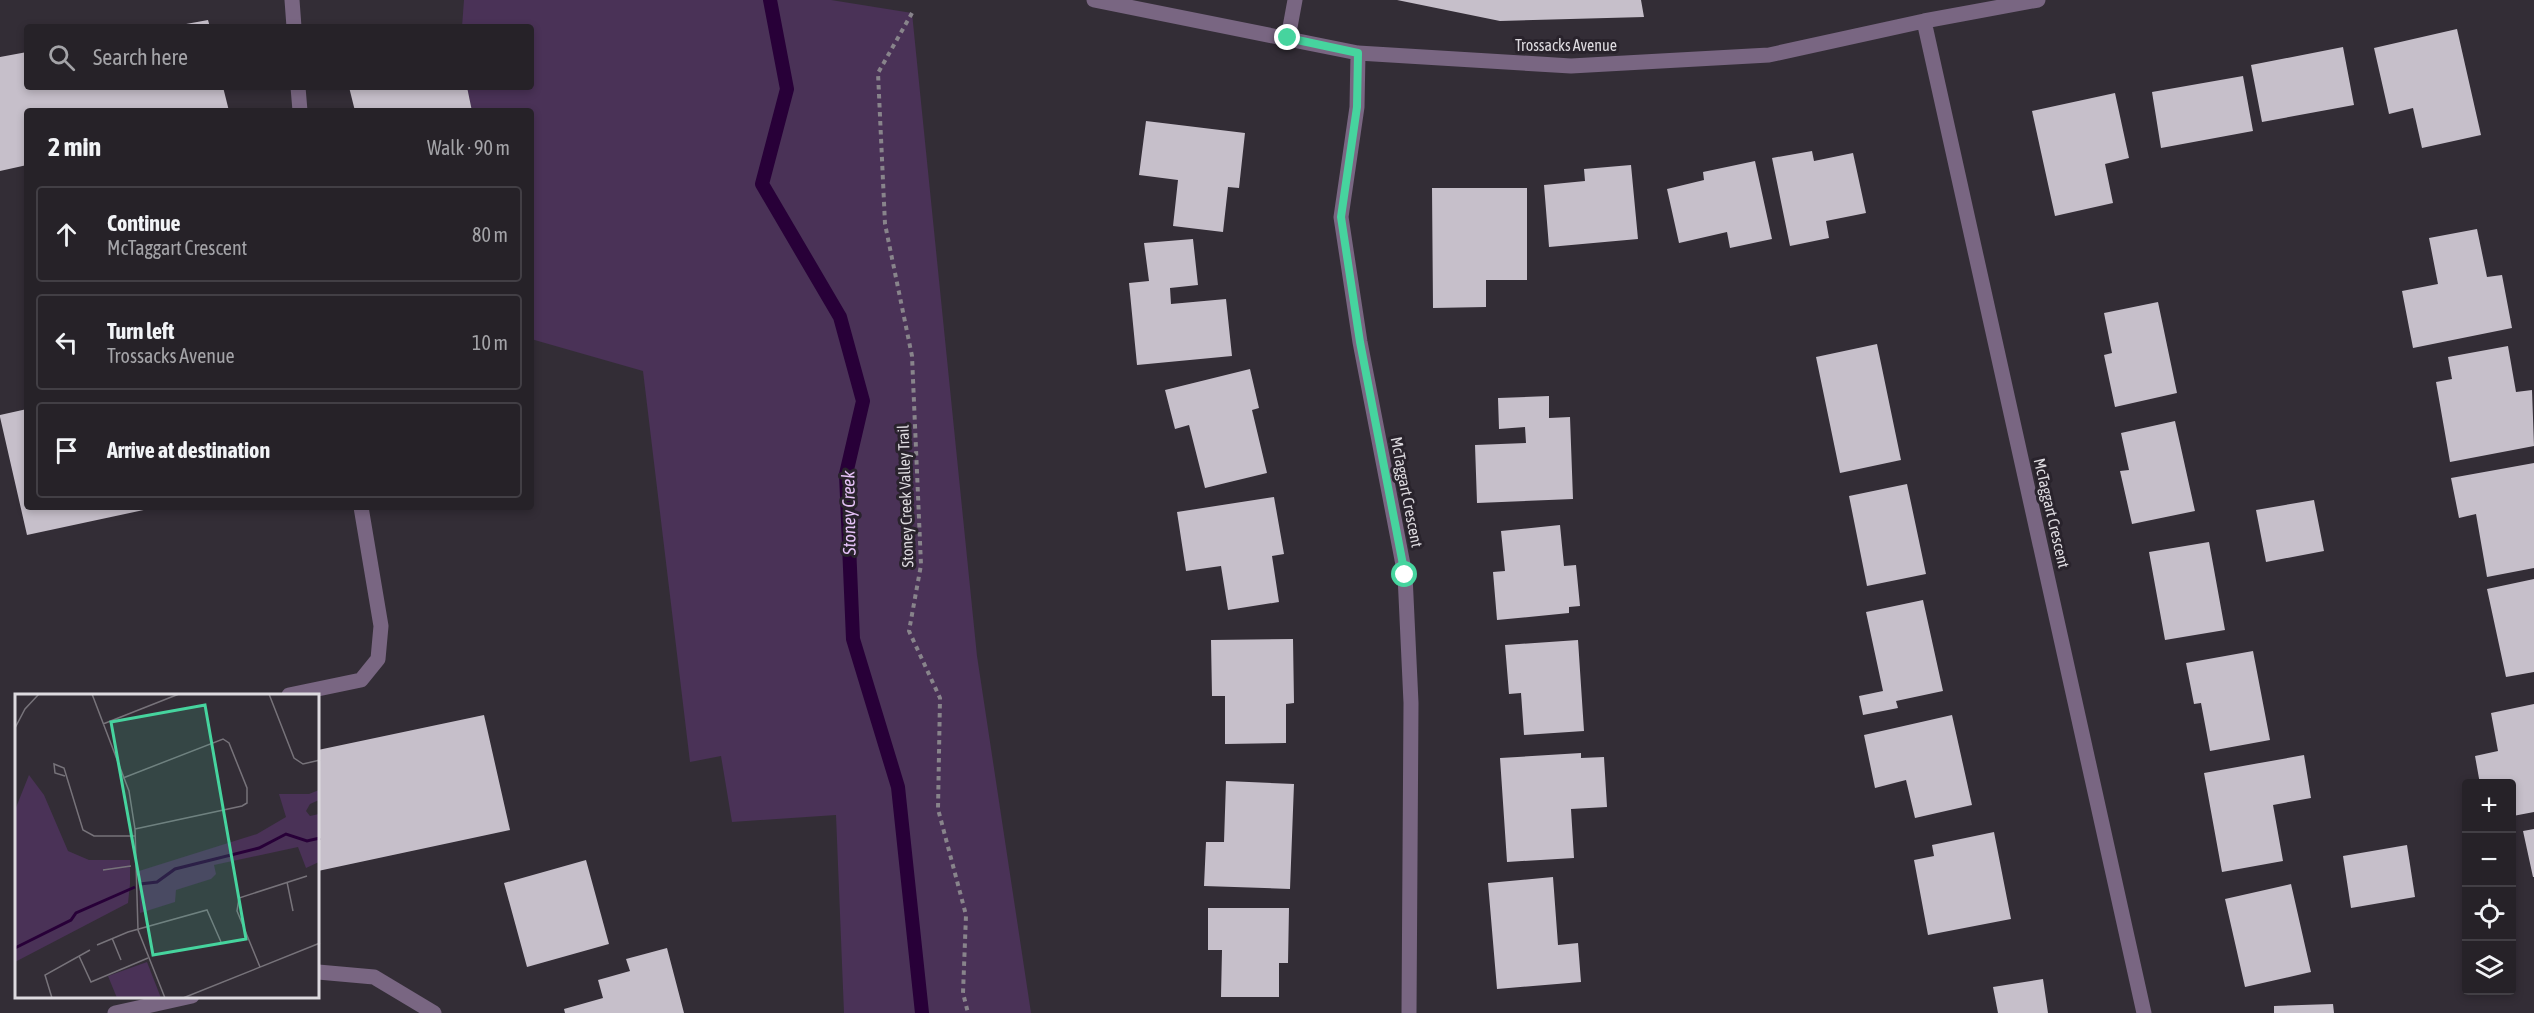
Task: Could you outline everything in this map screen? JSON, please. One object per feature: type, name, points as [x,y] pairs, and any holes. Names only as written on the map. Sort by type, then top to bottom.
[{"type":"street","points":[[292,0],[294,24]]},
{"type":"street","name":"Trossacks Avenue","points":[[1094,0],[1358,53],[1582,66],[1769,55],[1924,21],[2038,0]]},
{"type":"street","points":[[1288,38],[1295,0]]},
{"type":"street","name":"McTaggart Crescent","points":[[1924,21],[2144,1013]]},
{"type":"street","name":"McTaggart Crescent","points":[[1358,53],[1357,107],[1341,217],[1360,342],[1405,575],[1412,703],[1409,1013]]},
{"type":"street","points":[[298,90],[300,108]]},
{"type":"street","points":[[295,694],[361,680],[378,659],[381,626],[362,510]]},
{"type":"street","points":[[320,972],[374,977],[434,1013]]},
{"type":"street","points":[[115,1013],[183,998]]},
{"type":"path","name":"Stoney Creek Valley Trail","points":[[912,13],[878,73],[885,224],[912,356],[921,565],[909,631],[940,698],[938,809],[966,915],[963,993],[968,1013]]},
{"type":"shaded area","points":[[464,0],[831,0],[912,13],[977,656],[1031,1013],[844,1013],[836,815],[732,822],[721,756],[690,762],[643,371],[534,340],[534,108],[471,108],[468,90],[534,90],[534,24],[462,24]]},
{"type":"building","points":[[1397,0],[1641,0],[1644,17],[1500,21]]},
{"type":"building","points":[[208,20],[209,24],[186,24]]},
{"type":"building","points":[[2457,29],[2481,135],[2422,148],[2413,108],[2389,114],[2374,48]]},
{"type":"building","points":[[2343,47],[2354,105],[2262,122],[2251,65]]},
{"type":"building","points":[[24,53],[24,90],[224,90],[228,108],[24,108],[24,166],[0,171],[0,57]]},
{"type":"building","points":[[2243,76],[2253,131],[2161,148],[2152,92]]},
{"type":"building","points":[[350,90],[468,90],[471,108],[354,108]]},
{"type":"building","points":[[2115,93],[2129,158],[2105,164],[2113,203],[2055,216],[2032,111]]},
{"type":"building","points":[[1146,121],[1245,133],[1239,188],[1228,187],[1223,232],[1173,226],[1178,180],[1139,175]]},
{"type":"building","points":[[1812,151],[1814,161],[1853,153],[1866,213],[1826,221],[1829,238],[1790,246],[1772,158]]},
{"type":"building","points":[[1755,161],[1772,239],[1730,248],[1727,232],[1679,243],[1667,189],[1704,180],[1703,172]]},
{"type":"building","points":[[1631,165],[1638,239],[1549,247],[1544,185],[1585,181],[1584,169]]},
{"type":"building","points":[[1432,188],[1527,188],[1527,280],[1486,280],[1486,307],[1433,308]]},
{"type":"building","points":[[2477,229],[2487,277],[2502,275],[2512,328],[2413,348],[2402,291],[2438,284],[2429,238]]},
{"type":"building","points":[[1193,239],[1198,285],[1170,288],[1171,304],[1226,299],[1232,356],[1137,365],[1129,283],[1149,281],[1144,243]]},
{"type":"building","points":[[2158,302],[2177,393],[2115,407],[2104,355],[2112,353],[2104,313]]},
{"type":"building","points":[[1877,344],[1901,460],[1840,473],[1816,357]]},
{"type":"building","points":[[2508,346],[2516,392],[2532,390],[2534,446],[2450,462],[2436,382],[2452,379],[2448,357]]},
{"type":"building","points":[[1250,369],[1259,408],[1252,410],[1267,473],[1205,488],[1189,425],[1175,429],[1165,390]]},
{"type":"building","points":[[1549,396],[1549,418],[1570,417],[1573,499],[1477,503],[1475,445],[1526,443],[1525,427],[1499,429],[1498,398]]},
{"type":"building","points":[[24,410],[24,510],[144,510],[27,535],[0,415]]},
{"type":"building","points":[[2175,421],[2195,511],[2132,524],[2120,471],[2129,470],[2121,433]]},
{"type":"building","points":[[2534,463],[2534,568],[2487,577],[2476,514],[2459,518],[2451,478]]},
{"type":"building","points":[[1907,484],[1926,574],[1867,586],[1849,496]]},
{"type":"building","points":[[1274,497],[1284,554],[1272,556],[1279,602],[1228,610],[1221,566],[1186,571],[1177,512]]},
{"type":"building","points":[[2314,500],[2324,551],[2266,562],[2256,510]]},
{"type":"building","points":[[1560,525],[1564,566],[1576,565],[1580,606],[1569,607],[1569,613],[1497,620],[1493,572],[1505,571],[1501,531]]},
{"type":"building","points":[[2209,542],[2225,630],[2165,640],[2149,552]]},
{"type":"building","points":[[2534,579],[2534,672],[2506,677],[2487,589]]},
{"type":"building","points":[[1923,600],[1943,691],[1896,701],[1898,708],[1863,715],[1859,696],[1883,691],[1866,612]]},
{"type":"building","points":[[1293,639],[1294,703],[1286,704],[1286,743],[1225,744],[1225,696],[1212,696],[1211,640]]},
{"type":"building","points":[[1578,640],[1584,731],[1524,735],[1521,693],[1509,694],[1505,645]]},
{"type":"building","points":[[2253,651],[2270,740],[2210,751],[2201,703],[2194,704],[2186,663]]},
{"type":"building","points":[[2534,704],[2534,812],[2516,815],[2516,779],[2479,779],[2475,756],[2498,751],[2491,713]]},
{"type":"building","points":[[484,715],[510,830],[320,871],[320,750]]},
{"type":"building","points":[[1952,715],[1972,805],[1915,818],[1906,780],[1875,788],[1864,735]]},
{"type":"building","points":[[1581,753],[1581,758],[1604,757],[1607,807],[1571,809],[1574,858],[1507,862],[1500,758]]},
{"type":"building","points":[[2304,755],[2311,798],[2273,805],[2283,861],[2222,872],[2204,773]]},
{"type":"building","points":[[1226,781],[1294,784],[1290,889],[1204,886],[1206,842],[1224,842]]},
{"type":"building","points":[[2534,829],[2534,877],[2533,877],[2523,831]]},
{"type":"building","points":[[1994,832],[2011,919],[1928,935],[1914,860],[1934,856],[1932,845]]},
{"type":"building","points":[[2407,845],[2415,897],[2351,908],[2343,856]]},
{"type":"building","points":[[586,860],[609,944],[527,967],[504,883]]},
{"type":"building","points":[[1553,877],[1558,945],[1578,943],[1581,982],[1497,989],[1488,883]]},
{"type":"building","points":[[2291,884],[2311,972],[2245,987],[2225,899]]},
{"type":"building","points":[[1208,908],[1289,908],[1288,963],[1279,963],[1279,997],[1221,997],[1222,950],[1208,950]]},
{"type":"building","points":[[667,948],[684,1013],[565,1013],[564,1009],[603,998],[598,980],[630,971],[626,959]]},
{"type":"building","points":[[2043,979],[2048,1013],[1998,1013],[1993,987]]},
{"type":"building","points":[[2333,1004],[2334,1013],[2274,1013],[2274,1006]]},
{"type":"waterway","name":"Stoney Creek","points":[[770,0],[787,89],[762,184],[840,317],[863,401],[846,474],[853,639],[898,787],[922,1013]]},
{"type":"route","points":[[1288,38],[1358,53],[1357,107],[1341,217],[1360,342],[1405,575]]}]
